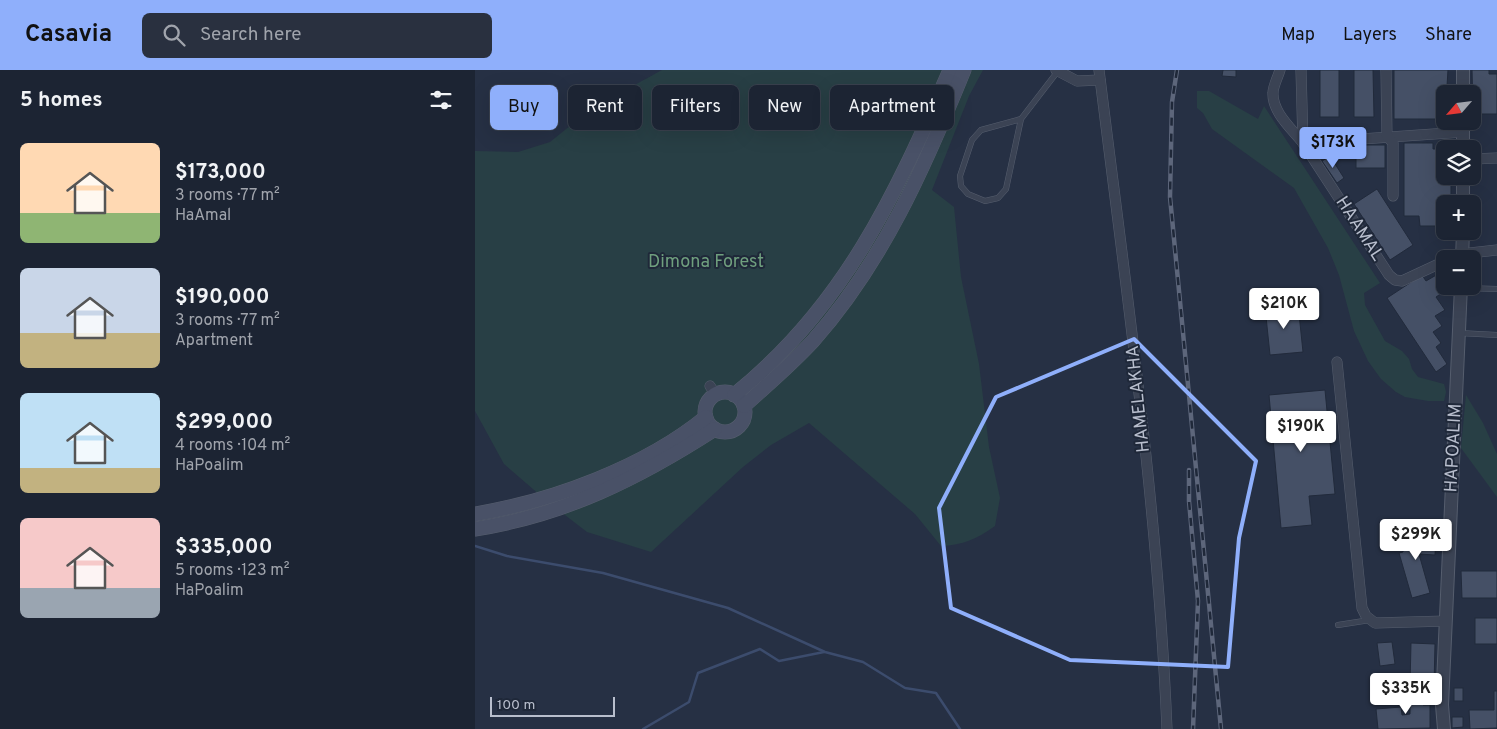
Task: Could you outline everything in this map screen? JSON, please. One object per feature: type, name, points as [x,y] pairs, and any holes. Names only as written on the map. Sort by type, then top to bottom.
[{"type":"main road","points":[[734,395],[782,353],[823,306],[844,276],[884,212],[950,70]]},
{"type":"main road","points":[[745,406],[813,342],[856,285],[896,219],[917,179],[963,70]]},
{"type":"main road","points":[[713,390],[728,392],[734,395],[745,406],[745,414],[739,427],[726,433],[715,429],[706,417],[707,404],[713,390]]},
{"type":"main road","points":[[475,514],[552,495],[618,470],[692,428],[706,417]]},
{"type":"main road","points":[[475,529],[557,509],[602,492],[667,460],[715,429]]},
{"type":"street","points":[[1057,70],[1077,80],[1099,75]]},
{"type":"street","name":"HAAMAL","points":[[1280,70],[1273,92],[1279,114],[1303,143],[1389,275],[1395,280],[1403,281],[1436,265]]},
{"type":"street","points":[[1301,70],[1303,143],[1438,130]]},
{"type":"street","points":[[1386,70],[1387,136],[1393,143],[1393,196]]},
{"type":"street","points":[[1463,70],[1463,85]]},
{"type":"street","name":"HAMELAKHA","points":[[1099,75],[1132,336],[1163,644],[1167,729]]},
{"type":"street","points":[[1481,159],[1497,158]]},
{"type":"street","points":[[1481,253],[1497,250]]},
{"type":"street","name":"HAPOALIM","points":[[1444,729],[1442,705],[1461,295]]},
{"type":"street","points":[[1337,362],[1361,602],[1366,616],[1375,623],[1446,621]]},
{"type":"lane","points":[[1021,119],[981,130],[972,140],[960,176],[961,186],[968,194],[985,201],[998,198],[1006,189],[1021,119],[1057,70]]},
{"type":"lane","points":[[1481,288],[1497,289]]},
{"type":"lane","points":[[1459,333],[1497,335]]},
{"type":"lane","points":[[1338,625],[1371,620]]},
{"type":"highlighted area","points":[[1134,339],[1256,461],[1239,538],[1228,667],[1070,660],[951,608],[939,508],[996,397]]},
{"type":"green space","name":"Dimona Forest","points":[[662,70],[983,70],[969,96],[932,190],[954,207],[961,277],[979,364],[989,447],[1000,498],[995,526],[969,540],[941,546],[915,514],[809,423],[771,445],[743,467],[651,552],[587,532],[548,502],[504,464],[475,411],[475,151],[518,152],[550,142],[568,128],[568,130],[642,130],[642,85],[635,85]]},
{"type":"green space","points":[[1197,91],[1209,91],[1258,119],[1264,106],[1380,283],[1364,293],[1365,305],[1385,341],[1402,351],[1409,359],[1412,369],[1418,377],[1444,384],[1446,392],[1444,401],[1428,401],[1405,397],[1381,379],[1368,361],[1354,331],[1339,275],[1328,248],[1294,188],[1212,129],[1203,113],[1197,108]]},
{"type":"green space","points":[[1466,395],[1483,423],[1497,454],[1497,497],[1461,448]]},
{"type":"building","points":[[1223,70],[1236,70],[1236,77],[1222,76]]},
{"type":"building","points":[[1320,70],[1339,70],[1339,117],[1320,117]]},
{"type":"building","points":[[1354,70],[1373,70],[1374,117],[1354,117]]},
{"type":"building","points":[[1394,70],[1448,70],[1447,85],[1436,85],[1436,119],[1394,119]]},
{"type":"building","points":[[1472,70],[1489,70],[1489,74],[1497,74],[1497,114],[1481,114],[1481,85],[1472,85]]},
{"type":"building","points":[[1404,143],[1433,143],[1433,149],[1436,149],[1436,185],[1451,185],[1451,195],[1436,195],[1436,226],[1420,226],[1419,216],[1404,216]]},
{"type":"building","points":[[1356,145],[1385,145],[1385,168],[1356,168]]},
{"type":"building","points":[[1330,156],[1344,178],[1337,183],[1322,161]]},
{"type":"building","points":[[1377,189],[1413,245],[1390,260],[1354,204]]},
{"type":"building","points":[[1422,275],[1426,281],[1436,275],[1436,295],[1439,295],[1436,297],[1445,310],[1435,316],[1442,326],[1433,332],[1441,343],[1436,347],[1447,364],[1436,372],[1387,298]]},
{"type":"building","points":[[1298,304],[1303,352],[1270,355],[1265,307]]},
{"type":"building","points":[[1325,390],[1335,494],[1309,496],[1312,525],[1281,528],[1269,395]]},
{"type":"building","points":[[1404,526],[1417,527],[1416,539],[1436,540],[1435,555],[1419,554],[1430,593],[1412,598],[1399,553],[1403,552]]},
{"type":"building","points":[[1461,571],[1497,571],[1497,598],[1462,598]]},
{"type":"building","points":[[1475,618],[1497,618],[1497,644],[1475,644]]},
{"type":"building","points":[[1392,642],[1395,664],[1380,666],[1377,643]]},
{"type":"building","points":[[1411,643],[1435,644],[1434,686],[1410,686]]},
{"type":"building","points":[[1454,688],[1463,688],[1463,701],[1454,701]]},
{"type":"building","points":[[1410,691],[1423,691],[1423,705],[1430,705],[1430,728],[1378,729],[1376,709],[1401,707],[1402,715],[1410,714]]},
{"type":"building","points":[[1494,691],[1497,691],[1497,728],[1470,729],[1469,710],[1494,710]]},
{"type":"building","points":[[1452,717],[1463,717],[1463,727],[1452,728]]},
{"type":"waterway","points":[[475,546],[507,556],[603,573],[728,608],[825,652],[863,662],[905,688],[936,693],[960,729]]},
{"type":"waterway","points":[[643,729],[689,702],[698,673],[760,649],[779,661],[824,652]]},
{"type":"railway","points":[[1177,70],[1172,102],[1170,197],[1221,729]]},
{"type":"railway","points":[[1189,470],[1189,501],[1198,601],[1193,729]]}]
